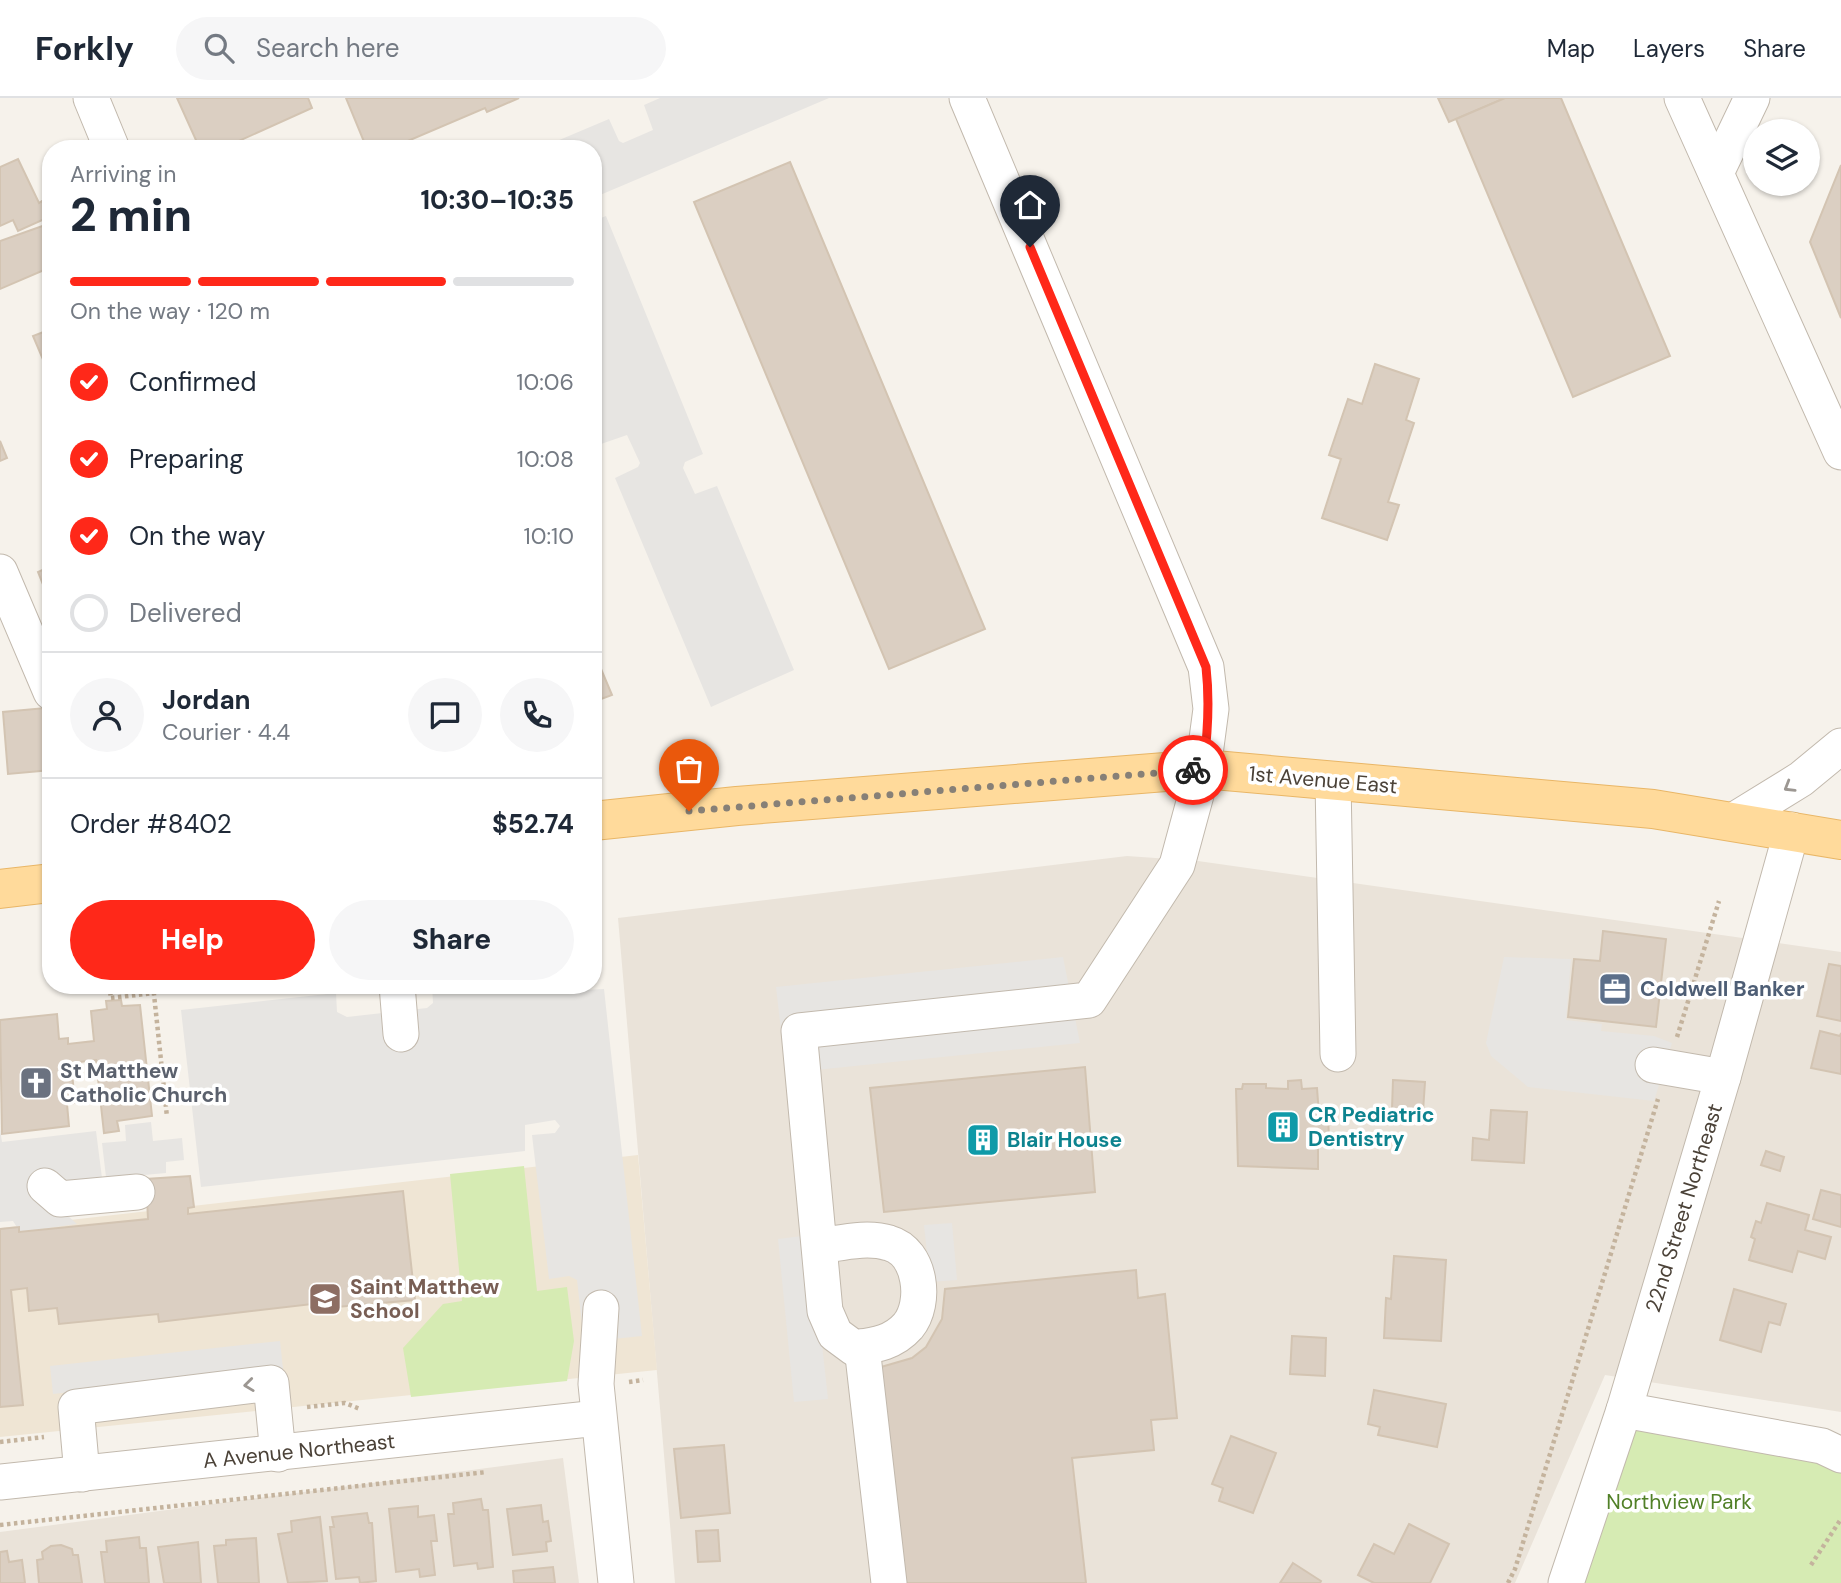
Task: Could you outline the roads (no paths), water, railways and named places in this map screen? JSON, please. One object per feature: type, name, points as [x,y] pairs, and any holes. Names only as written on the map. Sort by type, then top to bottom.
[{"type":"main road","name":"1st Avenue East","points":[[602,820],[737,806],[1203,769],[1653,808],[1841,840]]},
{"type":"main road","points":[[0,889],[42,884]]},
{"type":"street","points":[[91,98],[108,140]]},
{"type":"street","points":[[819,1246],[863,1240],[891,1243],[914,1263],[920,1294],[909,1325],[883,1345],[854,1348],[835,1334],[825,1311],[799,1031],[1089,1000],[1177,865],[1203,769],[1211,709],[1206,667],[967,98]]},
{"type":"street","points":[[1682,98],[1841,452]]},
{"type":"street","points":[[1716,173],[1752,98]]},
{"type":"street","points":[[0,572],[42,671]]},
{"type":"street","points":[[1733,821],[1801,779],[1841,746]]},
{"type":"street","points":[[1333,781],[1338,1055]]},
{"type":"street","name":"22nd Street Northeast","points":[[1566,1583],[1624,1410],[1723,1077],[1792,830]]},
{"type":"street","points":[[398,994],[401,1034]]},
{"type":"street","points":[[1661,1066],[1723,1077]]},
{"type":"street","points":[[45,1186],[60,1199],[137,1192]]},
{"type":"street","points":[[601,1308],[597,1401],[616,1583]]},
{"type":"street","points":[[862,1347],[889,1583]]},
{"type":"street","points":[[82,1474],[76,1407],[271,1383],[278,1454]]},
{"type":"street","name":"A Avenue Northeast","points":[[0,1482],[278,1454],[597,1401]]},
{"type":"street","points":[[1624,1410],[1822,1446],[1841,1455]]},
{"type":"place","name":"Coldwell Banker","points":[[1615,989]]},
{"type":"place","name":"St Matthew Catholic Church","points":[[36,1083]]},
{"type":"place","name":"CR Pediatric Dentistry","points":[[1283,1127]]},
{"type":"place","name":"Blair House","points":[[983,1140]]},
{"type":"place","name":"Saint Matthew School","points":[[325,1299]]},
{"type":"park label","name":"Northview Park","points":[[1679,1502]]}]
